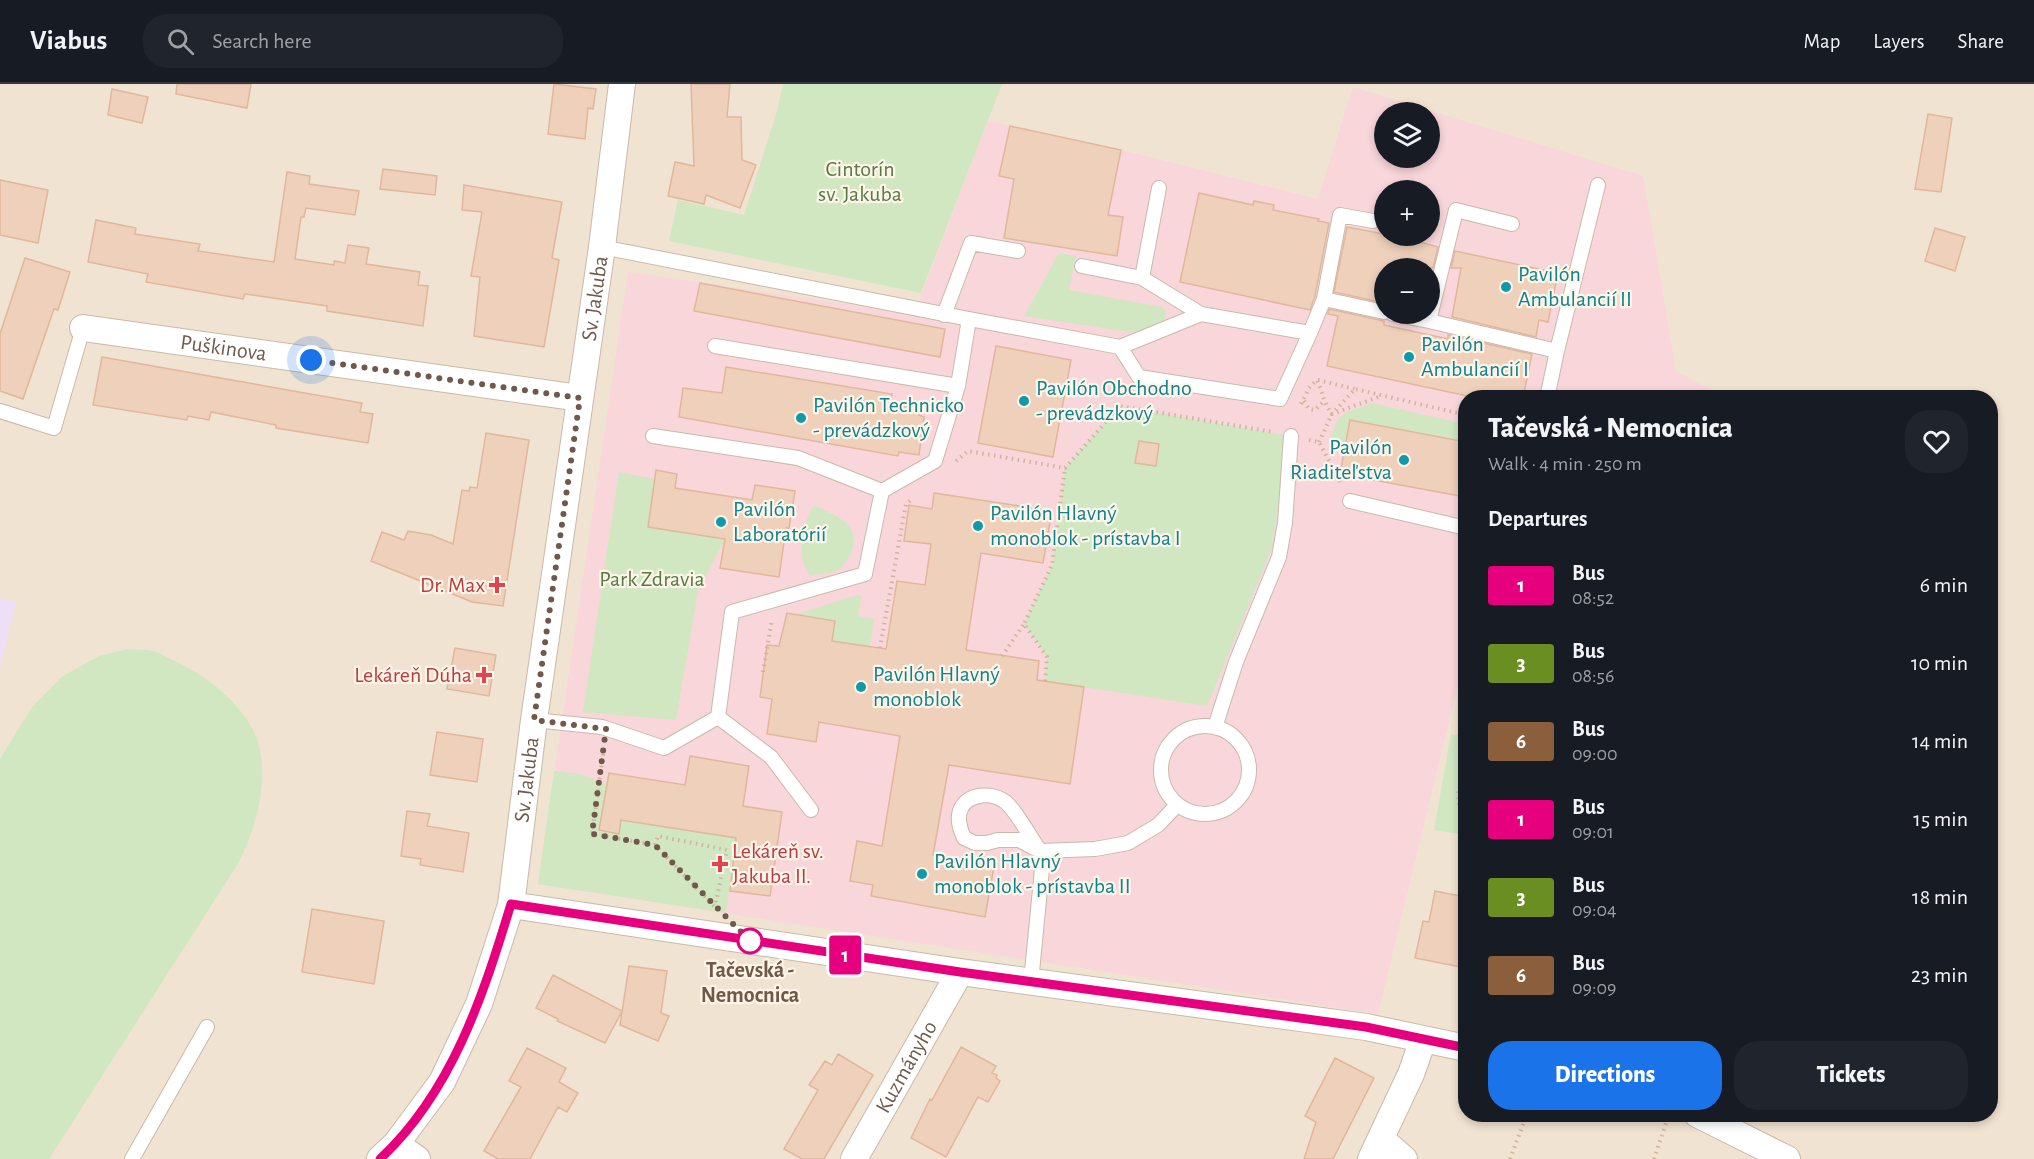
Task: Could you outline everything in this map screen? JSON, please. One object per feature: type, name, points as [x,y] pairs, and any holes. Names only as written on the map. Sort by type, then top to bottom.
[{"type":"street","name":"Sv. Jakuba","points":[[388,1152],[442,1082],[479,1004],[511,904],[534,720],[602,247],[622,84]]},
{"type":"street","name":"Puškinova","points":[[83,328],[580,398]]},
{"type":"street","points":[[511,904],[960,972],[1366,1027],[1458,1047]]},
{"type":"street","name":"Kuzmányho","points":[[854,1159],[960,972]]},
{"type":"street","points":[[1404,1159],[1376,1149],[1411,1074],[1423,1040]]},
{"type":"street","points":[[1712,1122],[1787,1159]]},
{"type":"street","points":[[388,1152],[417,1159]]},
{"type":"lane","points":[[1549,390],[1598,185]]},
{"type":"lane","points":[[1142,278],[1159,188]]},
{"type":"lane","points":[[1440,276],[1456,210],[1512,224]]},
{"type":"lane","points":[[1120,347],[1139,377],[1280,399],[1324,299],[1340,215],[1373,221]]},
{"type":"lane","points":[[944,315],[971,243],[1018,251]]},
{"type":"lane","points":[[602,247],[969,320],[1120,347],[1201,314]]},
{"type":"lane","points":[[1082,266],[1142,278],[1201,314],[1310,333]]},
{"type":"lane","points":[[1324,299],[1374,310]]},
{"type":"lane","points":[[718,717],[732,612],[865,574],[882,491],[935,461],[958,386],[969,320]]},
{"type":"lane","points":[[1440,324],[1557,351]]},
{"type":"lane","points":[[0,411],[54,428],[83,328]]},
{"type":"lane","points":[[716,346],[958,386]]},
{"type":"lane","points":[[652,436],[798,458],[882,491]]},
{"type":"lane","points":[[1215,727],[1236,662],[1279,557],[1285,523],[1291,436]]},
{"type":"lane","points":[[1350,501],[1458,526]]},
{"type":"lane","points":[[534,720],[606,729],[664,748],[718,717]]},
{"type":"lane","points":[[718,717],[771,757],[810,810]]},
{"type":"lane","points":[[1201,726],[1215,727],[1229,733],[1247,755],[1249,770],[1247,784],[1235,802],[1217,813],[1196,813],[1177,805],[1167,794],[1161,780],[1161,765],[1165,750],[1174,738],[1186,730],[1201,726]]},
{"type":"lane","points":[[1031,982],[1042,869],[1040,851],[1006,802],[994,796],[982,795],[971,798],[962,806],[959,826],[964,838],[975,843],[1019,840],[1040,851],[1095,849],[1128,843],[1158,825],[1177,805]]},
{"type":"lane","points":[[132,1159],[207,1027]]},
{"type":"path","points":[[1292,374],[1458,413]]},
{"type":"path","points":[[1291,436],[1296,409],[1317,380]]},
{"type":"path","points":[[1317,380],[1323,393],[1323,402],[1332,414]]},
{"type":"path","points":[[1319,442],[1332,414],[1355,389]]},
{"type":"path","points":[[1332,414],[1383,396]]},
{"type":"path","points":[[1304,400],[1309,409],[1315,410],[1323,402]]},
{"type":"path","points":[[1002,656],[1024,624],[1052,566],[1065,468],[1120,406],[1319,442]]},
{"type":"path","points":[[1319,442],[1350,501]]},
{"type":"path","points":[[952,465],[968,451],[1065,468]]},
{"type":"path","points":[[880,648],[906,504],[913,498]]},
{"type":"path","points":[[881,586],[892,582]]},
{"type":"path","points":[[763,672],[772,619]]},
{"type":"path","points":[[1024,624],[1047,657],[1045,681]]},
{"type":"path","points":[[606,729],[592,834],[655,845],[748,940]]},
{"type":"path","points":[[655,845],[658,836],[727,850],[715,907]]},
{"type":"path","points":[[1510,1159],[1524,1122]]},
{"type":"path","points":[[1654,1159],[1666,1122]]},
{"type":"shaded area","points":[[0,84],[2034,84],[2034,1159],[0,1159]]},
{"type":"shaded area","points":[[1353,87],[1402,102],[1374,102],[1374,168],[1440,168],[1440,114],[1643,176],[1676,371],[1711,390],[1458,390],[1458,684],[1378,1014],[538,884],[628,272],[914,314],[988,121],[1121,150],[1318,199]]},
{"type":"shaded area","points":[[0,598],[16,602],[0,667]]},
{"type":"green space","name":"Cintorín sv. Jakuba","points":[[783,84],[1002,84],[921,293],[669,241],[678,200],[744,215],[777,111]]},
{"type":"green space","points":[[1059,253],[1076,256],[1069,290],[1162,307],[1166,311],[1164,323],[1144,331],[1130,332],[1024,316]]},
{"type":"green space","points":[[1372,403],[1458,422],[1458,441],[1350,420],[1345,445],[1330,442],[1339,418]]},
{"type":"green space","points":[[1120,406],[1289,436],[1272,548],[1207,706],[1045,681],[1047,657],[1024,624],[1052,565],[1065,468]]},
{"type":"green space","name":"Park Zdravia","points":[[619,472],[655,479],[648,527],[725,539],[698,591],[676,720],[583,712]]},
{"type":"green space","points":[[814,505],[844,521],[851,530],[854,542],[847,561],[838,570],[810,575],[803,559],[802,540],[806,521]]},
{"type":"green space","points":[[857,595],[861,596],[858,616],[874,619],[870,647],[832,641],[835,621],[795,615]]},
{"type":"green space","points":[[127,649],[154,651],[189,668],[217,687],[241,712],[251,725],[261,756],[262,784],[258,810],[239,862],[49,1159],[0,1159],[0,759],[32,707],[63,676],[99,656]]},
{"type":"green space","points":[[1451,734],[1458,736],[1458,834],[1434,830]]},
{"type":"green space","points":[[554,771],[581,774],[607,785],[599,830],[619,833],[621,820],[736,838],[726,913],[538,884]]},
{"type":"building","points":[[177,84],[251,84],[247,108],[176,94]]},
{"type":"building","points":[[554,84],[596,89],[593,109],[588,108],[585,139],[548,134]]},
{"type":"building","points":[[691,84],[730,84],[727,117],[741,117],[742,160],[756,165],[740,208],[706,195],[704,204],[668,196],[675,162],[694,166]]},
{"type":"building","points":[[112,89],[148,97],[142,123],[108,115]]},
{"type":"building","points":[[1928,114],[1952,118],[1941,192],[1915,189]]},
{"type":"building","points":[[1010,126],[1121,150],[1108,215],[1123,217],[1117,256],[1004,238],[1014,179],[999,176]]},
{"type":"building","points":[[383,169],[437,176],[435,195],[380,189]]},
{"type":"building","points":[[287,172],[310,176],[309,184],[359,191],[355,215],[306,208],[304,217],[301,217],[295,259],[334,265],[334,261],[345,263],[348,245],[369,248],[366,264],[420,272],[418,285],[428,286],[423,326],[327,311],[327,306],[245,294],[243,299],[146,282],[148,274],[88,262],[96,220],[136,228],[135,234],[200,244],[198,251],[274,262]]},
{"type":"building","points":[[0,180],[48,190],[38,243],[0,235]]},
{"type":"building","points":[[464,185],[562,202],[552,258],[559,260],[544,347],[474,336],[480,277],[471,276],[482,212],[462,210]]},
{"type":"building","points":[[1199,193],[1253,205],[1254,201],[1274,205],[1273,210],[1329,223],[1315,296],[1310,310],[1180,282]]},
{"type":"building","points":[[1347,227],[1374,232],[1374,246],[1438,247],[1435,258],[1374,258],[1374,301],[1334,292]]},
{"type":"building","points":[[1935,228],[1965,237],[1955,271],[1925,261]]},
{"type":"building","name":"Pavilón Ambulancií II","points":[[1455,251],[1558,273],[1548,322],[1539,320],[1536,337],[1452,317],[1461,268],[1451,268]]},
{"type":"building","points":[[25,258],[70,272],[58,310],[54,309],[23,399],[0,391],[0,334]]},
{"type":"building","points":[[700,283],[945,329],[940,357],[694,311]]},
{"type":"building","name":"Pavilón Ambulancií I","points":[[1329,309],[1374,319],[1374,324],[1384,324],[1448,339],[1448,335],[1532,354],[1525,390],[1458,390],[1458,394],[1327,366],[1338,316],[1328,314]]},
{"type":"building","name":"Pavilón Obchodno - prevádzkový","points":[[996,346],[1071,360],[1053,457],[978,443]]},
{"type":"building","points":[[102,357],[362,403],[360,412],[373,414],[368,443],[276,428],[276,425],[211,412],[209,420],[188,416],[187,420],[93,405]]},
{"type":"building","name":"Pavilón Technicko - prevádzkový","points":[[726,367],[892,394],[890,404],[920,409],[919,415],[924,417],[919,455],[899,452],[898,456],[679,417],[683,388],[722,393]]},
{"type":"building","name":"Pavilón Riaditeľstva","points":[[1350,420],[1458,440],[1458,496],[1340,474]]},
{"type":"building","points":[[486,433],[529,440],[503,606],[472,602],[371,561],[382,532],[404,540],[408,531],[431,535],[453,544],[462,490],[469,491],[470,487],[477,488]]},
{"type":"building","points":[[1139,441],[1159,444],[1156,466],[1135,463]]},
{"type":"building","name":"Pavilón Laboratórií","points":[[656,470],[677,474],[675,488],[752,500],[755,485],[795,491],[789,528],[786,528],[779,577],[720,568],[725,539],[648,527]]},
{"type":"building","name":"Pavilón Hlavný monoblok","points":[[934,493],[1052,511],[1043,563],[981,553],[966,650],[1039,661],[1037,680],[1084,687],[1070,784],[949,765],[933,855],[994,867],[985,917],[871,896],[873,885],[850,881],[857,841],[882,846],[900,736],[819,722],[816,742],[767,734],[772,699],[760,697],[767,645],[779,646],[787,613],[835,621],[832,641],[886,649],[897,581],[925,585],[931,544],[904,541],[909,505],[932,509]]},
{"type":"building","points":[[455,648],[496,655],[489,696],[447,689]]},
{"type":"building","points":[[437,732],[483,739],[477,782],[430,775]]},
{"type":"building","points":[[690,756],[749,766],[743,806],[782,812],[770,896],[730,891],[736,838],[621,820],[619,834],[599,830],[609,773],[685,785]]},
{"type":"building","points":[[407,811],[430,814],[427,826],[469,833],[463,872],[420,865],[421,859],[401,856]]},
{"type":"building","points":[[1435,891],[1458,895],[1458,966],[1415,958],[1423,921],[1429,922]]},
{"type":"building","points":[[312,909],[384,921],[374,984],[302,972]]},
{"type":"building","points":[[629,966],[667,971],[661,1013],[669,1016],[658,1041],[620,1025]]},
{"type":"building","points":[[553,975],[622,1011],[605,1043],[557,1021],[558,1019],[536,1008]]},
{"type":"building","points":[[961,1047],[996,1066],[992,1073],[997,1075],[996,1078],[1000,1081],[988,1102],[978,1097],[946,1157],[911,1138],[930,1099],[932,1100]]},
{"type":"building","points":[[527,1048],[566,1068],[559,1082],[578,1093],[567,1112],[558,1107],[530,1159],[498,1159],[484,1151],[521,1087],[509,1081]]},
{"type":"building","points":[[838,1054],[873,1075],[824,1159],[802,1159],[784,1149],[818,1090],[809,1085],[825,1061],[832,1065]]},
{"type":"building","points":[[1335,1058],[1374,1078],[1333,1159],[1304,1159],[1316,1122],[1305,1116]]},
{"type":"bus line","name":"1","points":[[380,1159],[396,1144],[442,1082],[479,1004],[511,904],[960,972],[1366,1027],[1458,1047]]},
{"type":"place","name":"Pavilón Ambulancií II","points":[[1506,287]]},
{"type":"place","name":"Pavilón Ambulancií I","points":[[1409,357]]},
{"type":"place","name":"Pavilón Obchodno - prevádzkový","points":[[1024,401]]},
{"type":"place","name":"Pavilón Technicko - prevádzkový","points":[[801,418]]},
{"type":"place","name":"Pavilón Riaditeľstva","points":[[1404,460]]},
{"type":"place","name":"Pavilón Laboratórií","points":[[721,522]]},
{"type":"place","name":"Pavilón Hlavný monoblok - prístavba I","points":[[978,526]]},
{"type":"place","name":"Dr. Max","points":[[497,585]]},
{"type":"place","name":"Lekáreň Dúha","points":[[484,675]]},
{"type":"place","name":"Pavilón Hlavný monoblok","points":[[861,687]]},
{"type":"place","name":"Lekáreň sv. Jakuba II.","points":[[720,864]]},
{"type":"place","name":"Pavilón Hlavný monoblok - prístavba II","points":[[922,874]]},
{"type":"place","name":"Tačevská - Nemocnica","points":[[750,941]]},
{"type":"route","points":[[311,360],[580,398],[534,720],[606,729],[592,834],[655,845],[750,941]]}]
